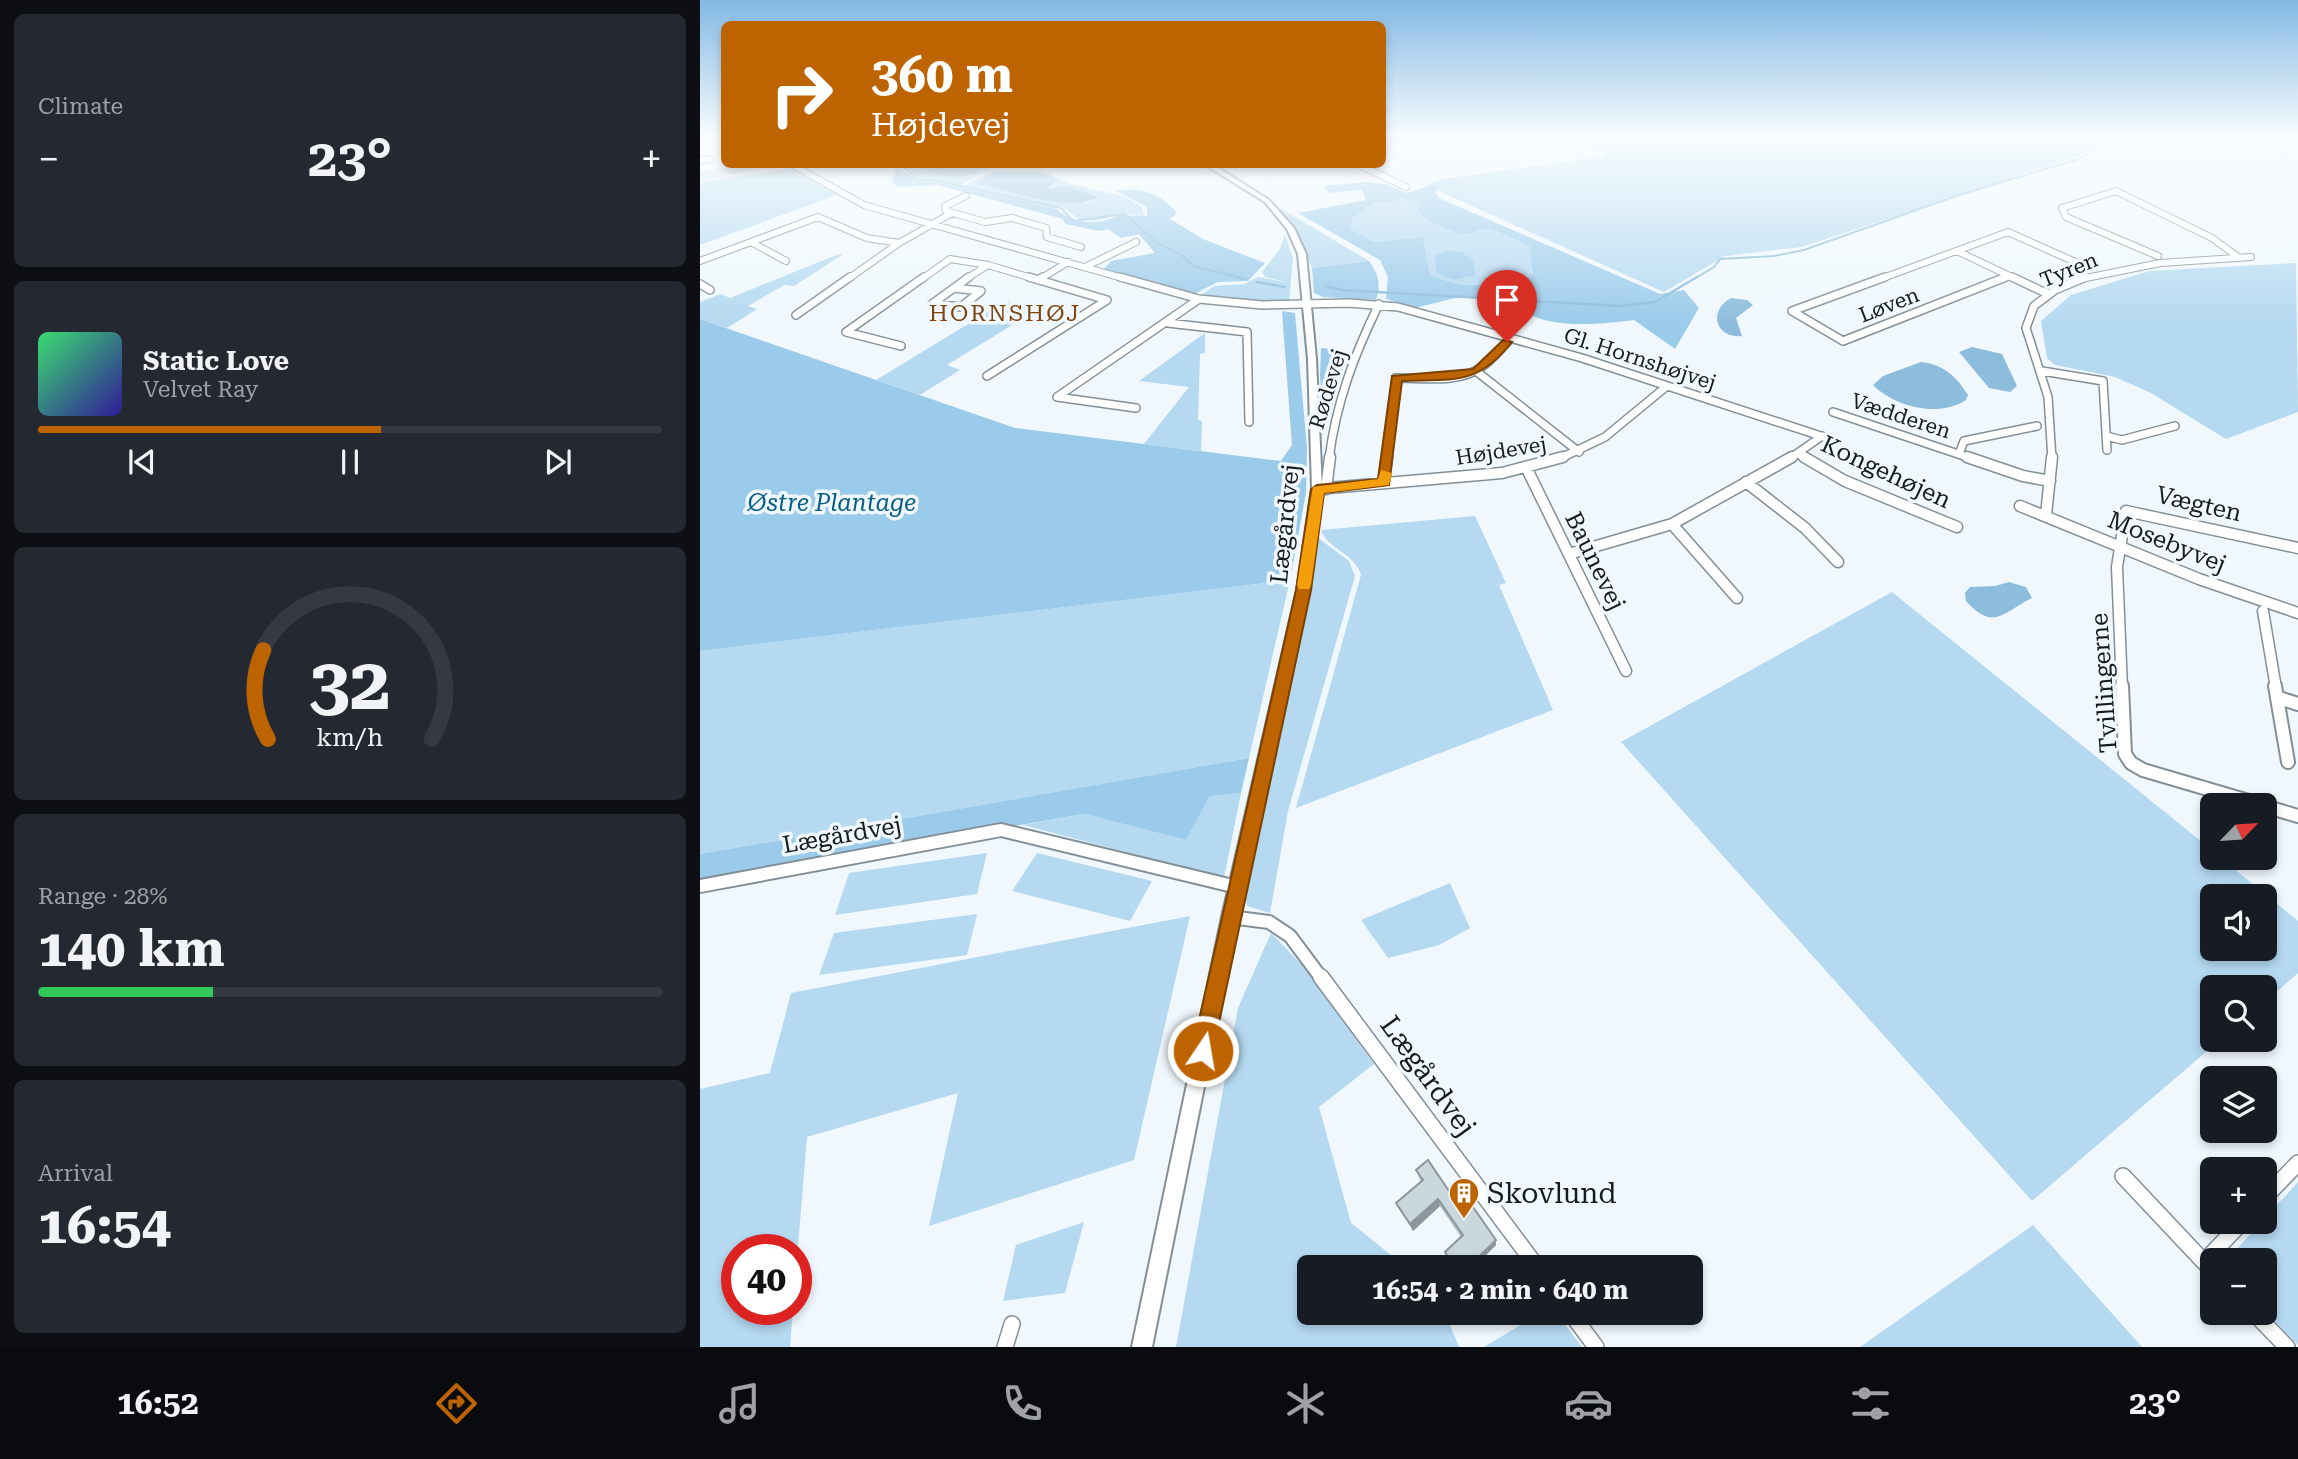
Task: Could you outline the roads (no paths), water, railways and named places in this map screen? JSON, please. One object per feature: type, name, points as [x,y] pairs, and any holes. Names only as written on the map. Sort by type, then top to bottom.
[{"type":"street","name":"Gl. Hornshøjvej","points":[[853,199],[890,213],[1199,299],[1262,305],[1380,304],[1511,338],[1836,441]]},
{"type":"street","points":[[961,199],[945,206],[946,211],[985,222],[1012,218],[1046,228],[1047,237]]},
{"type":"street","name":"Lægårdvej","points":[[1142,1347],[1230,916],[1303,590],[1322,489],[1302,254],[1290,228],[1264,199]]},
{"type":"street","points":[[2091,199],[2062,208],[2066,217],[2158,256]]},
{"type":"street","points":[[2132,199],[2212,238],[2238,257]]},
{"type":"street","points":[[796,315],[899,243],[952,213]]},
{"type":"street","points":[[700,261],[818,217],[867,238],[899,243]]},
{"type":"street","name":"Løven","points":[[2009,276],[1843,341],[1792,311],[2008,232],[2082,265]]},
{"type":"street","points":[[1038,241],[1047,237],[1081,247]]},
{"type":"street","points":[[751,242],[786,261]]},
{"type":"street","points":[[1085,267],[1136,242]]},
{"type":"street","points":[[1023,250],[1031,245]]},
{"type":"street","points":[[1957,251],[2048,294]]},
{"type":"street","name":"Tyren","points":[[2046,515],[2055,441],[2042,370],[2026,337],[2025,325],[2036,303],[2048,294],[2090,276],[2127,267],[2251,257]]},
{"type":"street","points":[[901,346],[846,332],[950,258],[988,265],[1107,300],[988,376]]},
{"type":"street","points":[[2057,262],[2067,258]]},
{"type":"street","points":[[1038,280],[1068,262]]},
{"type":"street","points":[[954,288],[981,291],[961,307],[932,304],[954,288],[988,265]]},
{"type":"street","points":[[700,284],[709,290]]},
{"type":"street","points":[[1136,408],[1057,397],[1168,323],[1199,299]]},
{"type":"street","name":"Rødevej","points":[[1322,489],[1332,428],[1348,372],[1380,304]]},
{"type":"street","points":[[1168,323],[1247,332],[1249,422]]},
{"type":"street","points":[[1384,482],[1396,378],[1456,376],[1476,371],[1491,361],[1511,338]]},
{"type":"street","points":[[2042,370],[2104,381],[2107,450]]},
{"type":"street","points":[[1476,371],[1579,452]]},
{"type":"street","name":"Højdevej","points":[[1322,489],[1527,469],[1579,452],[1605,437],[1667,386]]},
{"type":"street","name":"Vædderen","points":[[1833,412],[2023,476],[2050,481]]},
{"type":"street","name":"Vædderen","points":[[1959,454],[1965,441],[2037,426]]},
{"type":"street","points":[[2106,436],[2122,440],[2175,426]]},
{"type":"street","name":"Kongehøjen","points":[[1569,554],[1672,524],[1798,454],[1822,436]]},
{"type":"street","name":"Kongehøjen","points":[[1798,454],[1845,481],[1957,527]]},
{"type":"street","name":"Baunevej","points":[[1527,469],[1626,671]]},
{"type":"street","points":[[1746,482],[1805,528],[1838,562]]},
{"type":"street","name":"Mosebyvej","points":[[2020,506],[2199,579],[2298,613]]},
{"type":"street","name":"Vægten","points":[[2120,546],[2124,515],[2126,510],[2133,510],[2298,548]]},
{"type":"street","points":[[1672,524],[1737,598]]},
{"type":"street","name":"Tvillingerne","points":[[2120,546],[2117,566],[2125,754],[2131,763],[2143,770],[2222,793]]},
{"type":"street","points":[[2263,611],[2288,762]]},
{"type":"street","points":[[2279,698],[2298,704]]},
{"type":"street","name":"Tvillingerne","points":[[2277,809],[2298,816]]},
{"type":"street","name":"Lægårdvej","points":[[700,886],[1001,830],[1237,887]]},
{"type":"street","name":"Lægårdvej","points":[[1230,916],[1269,922],[1290,936],[1527,1255]]},
{"type":"street","points":[[2277,1185],[2298,1163]]},
{"type":"street","points":[[2123,1176],[2200,1258]]},
{"type":"street","points":[[2222,1248],[2233,1234]]},
{"type":"street","points":[[1005,1347],[1012,1324]]},
{"type":"street","points":[[1580,1325],[1596,1347]]},
{"type":"street","points":[[2266,1325],[2287,1347]]},
{"type":"waterway","points":[[1020,199],[1061,208],[1073,221],[1125,214],[1156,242],[1184,257],[1193,266],[1245,279]]},
{"type":"waterway","points":[[1694,279],[1714,267],[1720,259],[1774,256],[1804,250],[1948,199]]},
{"type":"waterway","points":[[1238,277],[1246,279]]},
{"type":"waterway","points":[[1325,286],[1342,290],[1620,306],[1655,302],[1697,277]]},
{"type":"waterway","points":[[1257,282],[1285,287]]},
{"type":"place","name":"Skovlund","points":[[1464,1220]]},
{"type":"district","name":"HORNSHØJ","points":[[1005,313]]},
{"type":"park label","name":"Østre Plantage","points":[[832,503]]}]
